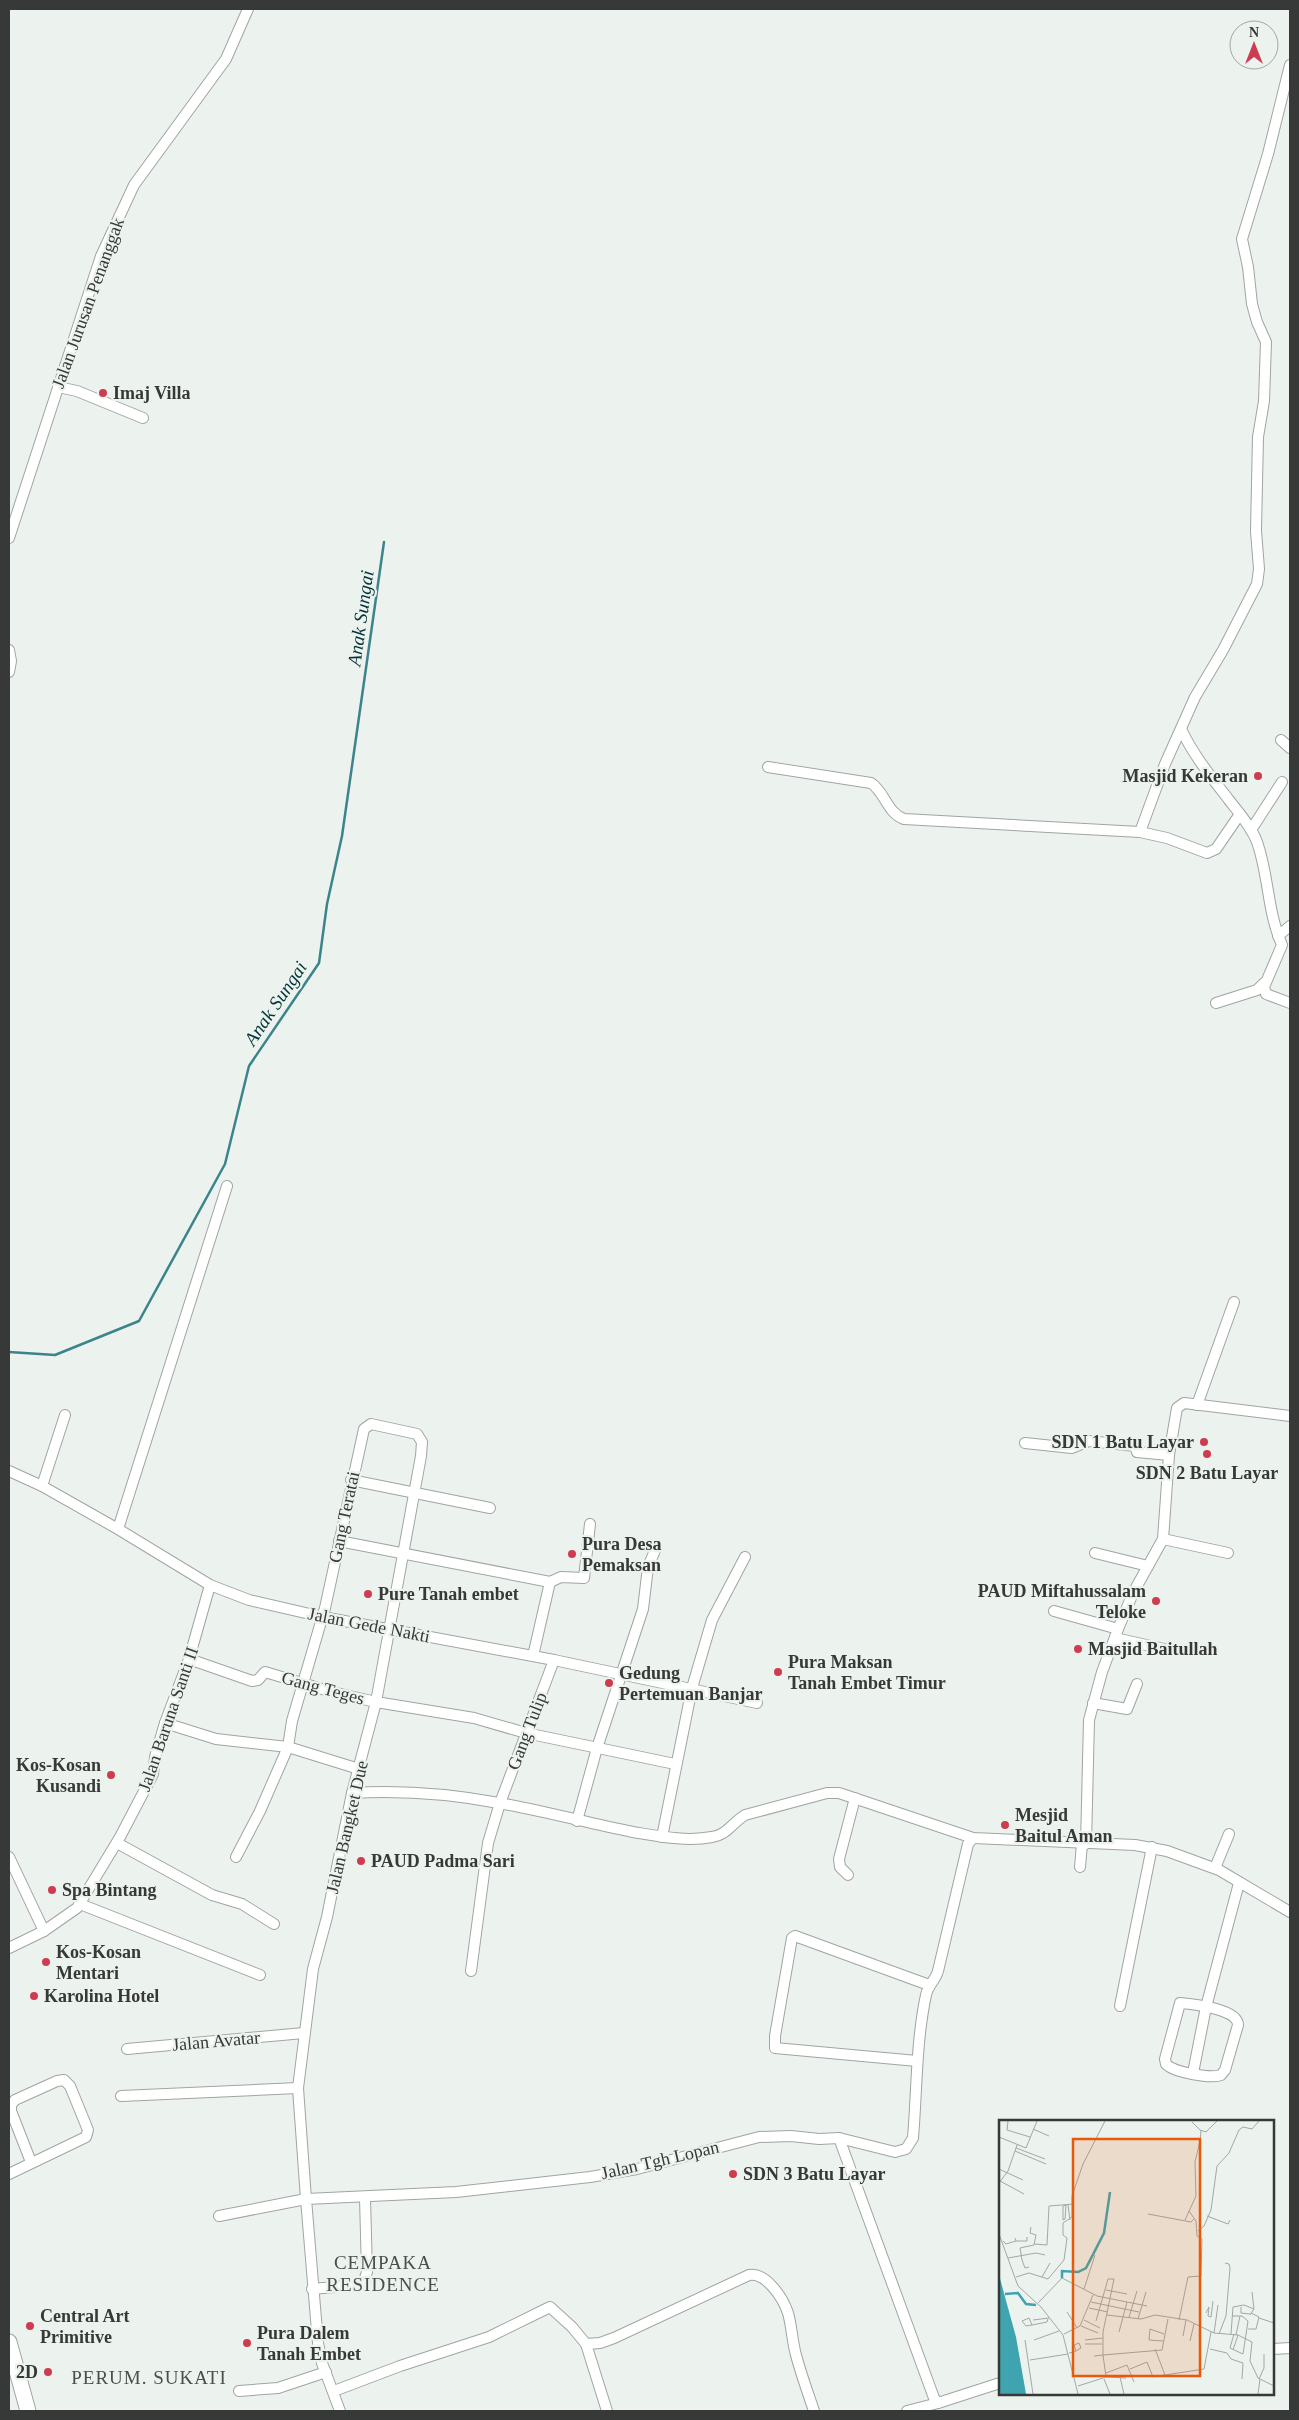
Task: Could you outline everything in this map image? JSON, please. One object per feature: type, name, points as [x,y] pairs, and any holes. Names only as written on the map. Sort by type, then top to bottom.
[{"type":"highway","points":[[9,2342],[28,2411]]},
{"type":"street","name":"Jalan Jurusan Penanggak","points":[[9,538],[101,256],[134,185],[226,59],[248,9]]},
{"type":"street","points":[[1140,832],[1165,764],[1182,731],[1195,698],[1223,650],[1257,584],[1259,570],[1256,531],[1258,437],[1264,401],[1266,342],[1257,322],[1252,304],[1248,267],[1242,239],[1268,154],[1290,65]]},
{"type":"street","points":[[58,388],[77,391],[143,418]]},
{"type":"street","points":[[9,650],[9,672]]},
{"type":"street","points":[[1182,731],[1204,769],[1251,830],[1265,869],[1267,896],[1274,925],[1280,939],[1279,955],[1264,983],[1257,990],[1216,1003]]},
{"type":"street","points":[[1281,740],[1290,748]]},
{"type":"street","points":[[768,767],[871,783],[891,810],[904,819],[1140,832],[1211,852],[1240,814]]},
{"type":"street","points":[[1251,830],[1282,782]]},
{"type":"street","points":[[1280,939],[1290,926]]},
{"type":"street","points":[[1264,983],[1266,994],[1290,1003]]},
{"type":"street","points":[[118,1529],[227,1186]]},
{"type":"street","points":[[1197,1405],[1234,1302]]},
{"type":"street","points":[[1080,1867],[1084,1844],[1087,1728],[1093,1703],[1116,1634],[1133,1593],[1162,1539],[1169,1455],[1177,1408],[1184,1403],[1290,1416]]},
{"type":"street","points":[[42,1486],[65,1415]]},
{"type":"street","name":"Gang Teratai","points":[[236,1857],[288,1748],[292,1721],[323,1617],[351,1480],[364,1429],[367,1425],[373,1425],[417,1434],[422,1442],[421,1456]]},
{"type":"street","points":[[1025,1443],[1072,1448],[1089,1441],[1135,1446],[1137,1452],[1169,1455]]},
{"type":"street","name":"Jalan Bangket Due","points":[[306,2199],[298,2088],[313,1969],[327,1917],[352,1793],[360,1770],[376,1702],[421,1456]]},
{"type":"street","name":"Jalan Gede Nakti","points":[[9,1471],[42,1486],[118,1529],[210,1585],[249,1600],[323,1617],[554,1660],[757,1703]]},
{"type":"street","points":[[351,1480],[490,1508]]},
{"type":"street","points":[[339,1541],[550,1582],[561,1577],[584,1578],[590,1524]]},
{"type":"street","points":[[1162,1539],[1228,1553]]},
{"type":"street","points":[[577,1821],[597,1748],[643,1609],[648,1567],[656,1548]]},
{"type":"street","points":[[1095,1553],[1148,1566]]},
{"type":"street","points":[[662,1837],[675,1764],[692,1688],[712,1620],[746,1557]]},
{"type":"street","points":[[533,1656],[550,1582]]},
{"type":"street","name":"Jalan Baruna Santi II","points":[[9,1948],[44,1932],[61,1921],[80,1904],[117,1843],[153,1774],[155,1757],[165,1723],[189,1658],[210,1585]]},
{"type":"street","points":[[1054,1611],[1116,1634],[1173,1651]]},
{"type":"street","name":"Gang Teges","points":[[189,1658],[252,1680],[258,1680],[265,1672],[376,1702],[474,1718],[526,1733],[675,1764]]},
{"type":"street","name":"Gang Tulip","points":[[471,1971],[488,1843],[500,1803],[554,1660]]},
{"type":"street","points":[[1093,1703],[1126,1709],[1137,1684]]},
{"type":"street","points":[[165,1723],[216,1739],[288,1748],[360,1770]]},
{"type":"street","points":[[352,1793],[427,1793],[500,1803],[577,1821],[662,1837],[714,1837],[728,1832],[736,1820],[745,1815],[827,1793],[839,1793],[973,1838],[1152,1847],[1215,1868],[1290,1912]]},
{"type":"street","points":[[848,1875],[840,1867],[840,1859],[855,1798]]},
{"type":"street","points":[[1215,1868],[1230,1834]]},
{"type":"street","name":"Jalan Tgh Lopan","points":[[219,2216],[306,2199],[366,2198],[456,2192],[590,2177],[637,2169],[759,2137],[839,2138],[895,2152],[906,2149],[913,2138],[920,2026],[929,1985],[935,1981],[938,1971],[968,1844],[973,1838]]},
{"type":"street","points":[[117,1843],[212,1894],[242,1904],[274,1924]]},
{"type":"street","points":[[1120,2006],[1152,1847]]},
{"type":"street","points":[[9,1857],[44,1932]]},
{"type":"street","points":[[1193,2073],[1206,2007],[1239,1883]]},
{"type":"street","points":[[80,1904],[260,1975]]},
{"type":"street","points":[[917,2061],[775,2048],[775,2036],[792,1938],[795,1936],[929,1985]]},
{"type":"street","points":[[1178,2004],[1206,2007],[1233,2014],[1238,2020],[1238,2025],[1224,2073],[1216,2077],[1193,2073],[1170,2068],[1166,2064],[1165,2059],[1178,2004]]},
{"type":"street","name":"Jalan Avatar","points":[[127,2049],[304,2033]]},
{"type":"street","points":[[9,2174],[31,2162],[84,2139],[88,2133],[70,2086],[64,2080],[57,2080],[15,2100],[11,2105],[11,2111],[31,2162]]},
{"type":"street","points":[[121,2096],[298,2088]]},
{"type":"street","points":[[839,2138],[938,2403]]},
{"type":"street","points":[[312,2288],[357,2284],[364,2281],[367,2272],[366,2198]]},
{"type":"street","points":[[306,2199],[318,2343],[340,2411]]},
{"type":"street","points":[[586,2344],[600,2343],[614,2338],[749,2275],[756,2274],[762,2276],[786,2308],[796,2355],[814,2411]]},
{"type":"street","points":[[334,2392],[400,2366],[489,2337],[551,2308],[572,2327],[586,2344],[607,2411]]},
{"type":"street","points":[[1274,2349],[1290,2348]]},
{"type":"street","points":[[239,2391],[278,2388],[326,2372]]},
{"type":"street","points":[[908,2411],[999,2383]]},
{"type":"waterway","name":"Anak Sungai","points":[[9,1352],[55,1355],[139,1321],[225,1164],[249,1066],[319,963],[327,904],[342,836],[384,542]]},
{"type":"place","name":"Imaj Villa","points":[[103,393]]},
{"type":"place","name":"Masjid Kekeran","points":[[1258,776]]},
{"type":"place","name":"SDN 1 Batu Layar","points":[[1204,1442]]},
{"type":"place","name":"SDN 2 Batu Layar","points":[[1207,1454]]},
{"type":"place","name":"Pura Desa Pemaksan","points":[[572,1554]]},
{"type":"place","name":"Pure Tanah embet","points":[[368,1594]]},
{"type":"place","name":"PAUD Miftahussalam Teloke","points":[[1156,1601]]},
{"type":"place","name":"Masjid Baitullah","points":[[1078,1649]]},
{"type":"place","name":"Pura Maksan Tanah Embet Timur","points":[[778,1672]]},
{"type":"place","name":"Gedung Pertemuan Banjar","points":[[609,1683]]},
{"type":"place","name":"Kos-Kosan Kusandi","points":[[111,1775]]},
{"type":"place","name":"Mesjid Baitul Aman","points":[[1005,1825]]},
{"type":"place","name":"PAUD Padma Sari","points":[[361,1861]]},
{"type":"place","name":"Spa Bintang","points":[[52,1890]]},
{"type":"place","name":"Kos-Kosan Mentari","points":[[46,1962]]},
{"type":"place","name":"Karolina Hotel","points":[[34,1996]]},
{"type":"place","name":"SDN 3 Batu Layar","points":[[733,2174]]},
{"type":"place","name":"Central Art Primitive","points":[[30,2326]]},
{"type":"place","name":"Pura Dalem Tanah Embet","points":[[247,2343]]},
{"type":"place","name":"2D","points":[[48,2372]]},
{"type":"district","name":"CEMPAKA RESIDENCE","points":[[383,2273]]},
{"type":"district","name":"PERUM. SUKATI","points":[[149,2377]]}]
